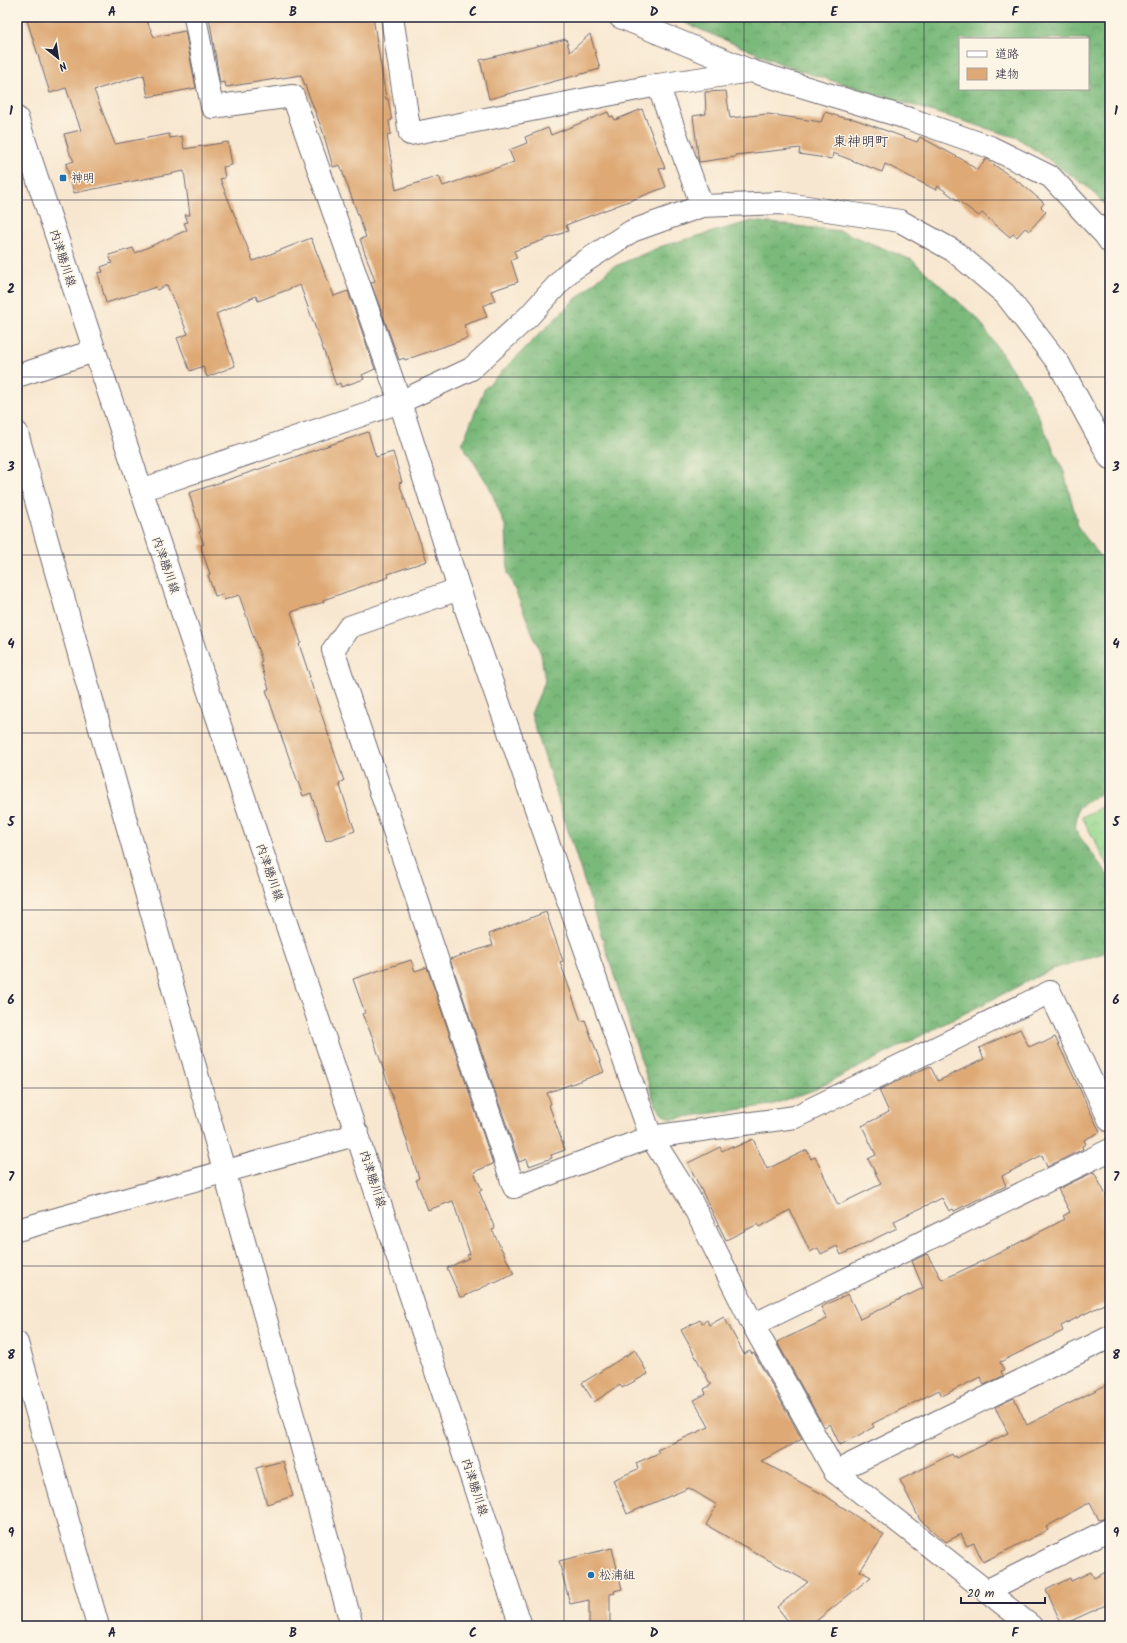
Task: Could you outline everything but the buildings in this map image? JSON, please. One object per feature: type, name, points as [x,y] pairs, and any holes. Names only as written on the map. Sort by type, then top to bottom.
[{"type":"street","points":[[195,17],[212,107],[293,96],[400,402],[459,589],[651,1137],[689,1197],[753,1325],[835,1472],[1031,1626]]},
{"type":"street","points":[[392,17],[410,134],[658,85],[751,71]]},
{"type":"street","points":[[620,17],[751,71],[910,119],[990,147],[1052,177],[1110,242]]},
{"type":"street","points":[[658,85],[702,206]]},
{"type":"street","name":"内津勝川線","points":[[17,118],[522,1626]]},
{"type":"street","points":[[141,490],[400,402],[471,369],[528,317],[570,271],[632,231],[702,206],[780,203],[900,221],[954,250],[1004,294],[1058,364],[1110,458]]},
{"type":"street","points":[[17,376],[94,351]]},
{"type":"street","points":[[17,433],[352,1626]]},
{"type":"street","points":[[459,589],[349,627],[333,650],[514,1187],[651,1137],[795,1117],[1050,992],[1110,1121]]},
{"type":"street","points":[[17,1230],[358,1134]]},
{"type":"street","points":[[753,1325],[1110,1150]]},
{"type":"street","points":[[835,1472],[1110,1337]]},
{"type":"street","points":[[17,1343],[98,1626]]},
{"type":"street","points":[[986,1591],[1110,1529]]},
{"type":"green space","points":[[671,17],[1110,17],[1110,210],[1086,186],[1018,138],[791,68]]},
{"type":"green space","points":[[752,221],[841,231],[912,260],[978,319],[1026,390],[1064,472],[1079,529],[1110,568],[1110,787],[1078,808],[1075,830],[1110,878],[1110,951],[1050,970],[814,1090],[771,1105],[670,1119],[662,1113],[655,1104],[531,714],[545,681],[541,654],[508,573],[506,528],[489,486],[462,444],[485,388],[570,304],[611,268],[662,246]]},
{"type":"green space","points":[[1110,803],[1110,869],[1082,817]]},
{"type":"place","name":"神明","points":[[63,178]]},
{"type":"place","name":"松浦組","points":[[591,1575]]},
{"type":"district","name":"東神明町","points":[[861,141]]}]
